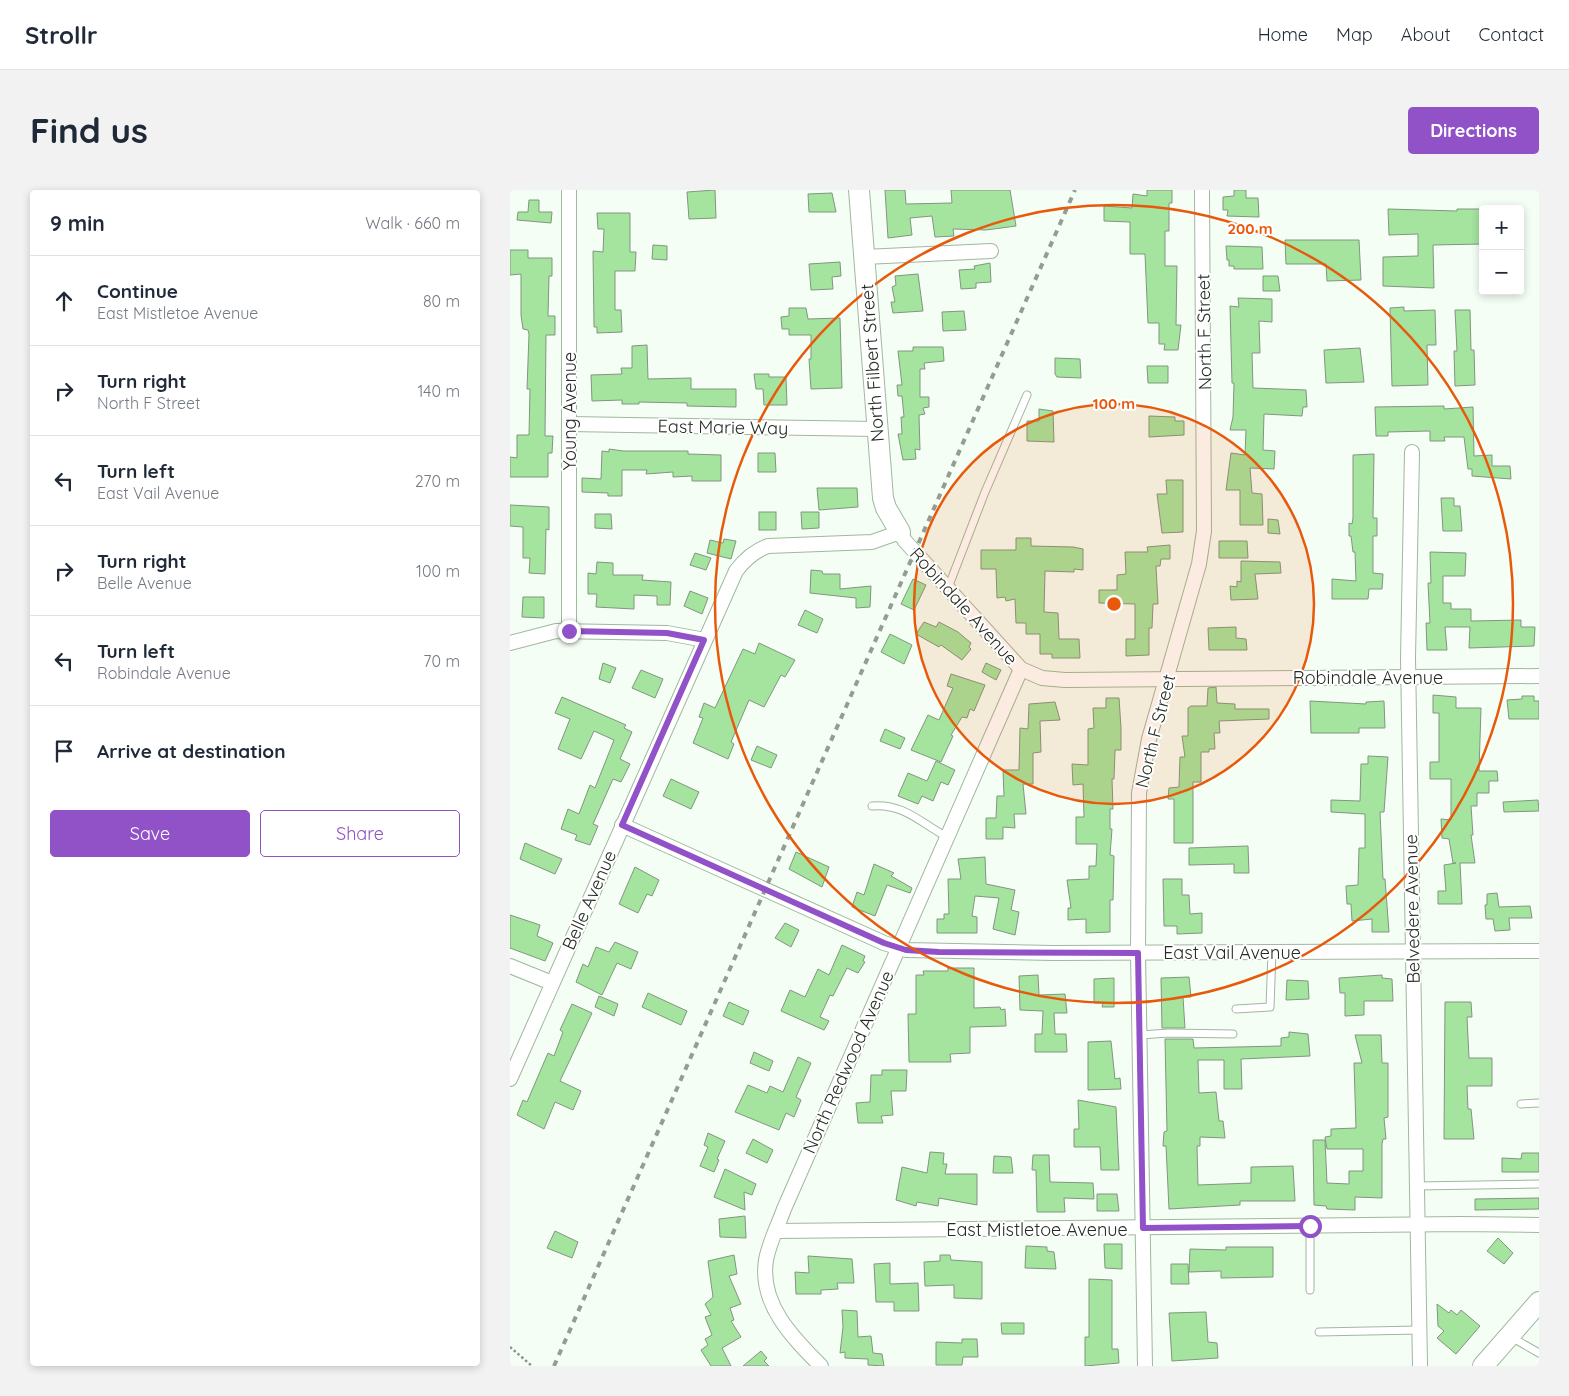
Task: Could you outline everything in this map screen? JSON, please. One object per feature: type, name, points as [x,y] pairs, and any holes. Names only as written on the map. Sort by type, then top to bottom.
[{"type":"street","name":"Young Avenue","points":[[569,190],[569,631]]},
{"type":"street","name":"North Filbert Street","points":[[859,190],[883,498],[886,508],[900,532]]},
{"type":"street","name":"North F Street","points":[[1145,1366],[1138,953],[1139,793],[1150,739],[1199,564],[1204,531],[1202,190]]},
{"type":"street","points":[[864,257],[991,251]]},
{"type":"street","name":"East Marie Way","points":[[569,424],[877,429]]},
{"type":"street","name":"Belvedere Avenue","points":[[1412,452],[1409,677],[1420,1366]]},
{"type":"street","name":"Robindale Avenue","points":[[704,640],[736,571],[744,560],[757,550],[778,544],[872,542],[900,532],[905,541],[1022,669],[1042,678],[1065,680],[1539,676]]},
{"type":"street","points":[[510,643],[556,631],[667,633],[704,640]]},
{"type":"street","name":"Belle Avenue","points":[[510,1079],[704,640]]},
{"type":"street","name":"North Redwood Avenue","points":[[821,1366],[792,1337],[782,1323],[770,1297],[766,1270],[767,1258],[776,1231],[898,947],[1022,669]]},
{"type":"street","name":"East Vail Avenue","points":[[622,825],[898,947],[939,952],[1539,951]]},
{"type":"street","points":[[510,966],[552,983]]},
{"type":"street","name":"East Mistletoe Avenue","points":[[776,1231],[1539,1225]]},
{"type":"street","points":[[1483,1366],[1539,1302]]},
{"type":"lane","points":[[948,588],[985,492],[1027,395]]},
{"type":"lane","points":[[872,806],[887,805],[899,808],[947,837]]},
{"type":"lane","points":[[1236,1009],[1270,1007],[1272,952]]},
{"type":"lane","points":[[1140,1035],[1170,1033],[1233,1034]]},
{"type":"lane","points":[[1520,1104],[1539,1103]]},
{"type":"lane","points":[[1416,1186],[1539,1184]]},
{"type":"lane","points":[[1310,1226],[1310,1290]]},
{"type":"lane","points":[[1319,1332],[1418,1330]]},
{"type":"lane","points":[[1509,1336],[1539,1353]]},
{"type":"path","points":[[510,1348],[532,1366]]},
{"type":"building","points":[[715,190],[716,218],[689,219],[687,192]]},
{"type":"building","points":[[885,190],[905,190],[906,204],[952,203],[951,190],[1010,190],[1016,226],[986,230],[953,229],[954,236],[935,237],[932,216],[910,218],[912,235],[888,238]]},
{"type":"building","points":[[1147,190],[1172,190],[1172,203],[1169,203],[1169,231],[1165,231],[1165,266],[1177,266],[1176,325],[1181,325],[1178,350],[1164,350],[1165,344],[1159,344],[1159,323],[1148,323],[1145,254],[1130,254],[1130,222],[1104,221],[1104,206],[1132,208],[1133,194],[1147,196]]},
{"type":"building","points":[[1234,190],[1246,190],[1246,198],[1258,198],[1259,217],[1227,216],[1228,210],[1223,210],[1223,197],[1234,196]]},
{"type":"building","points":[[832,193],[836,212],[809,212],[808,194]]},
{"type":"building","points":[[529,200],[539,200],[539,212],[552,212],[551,223],[517,220],[518,212],[528,212]]},
{"type":"building","points":[[1388,209],[1457,211],[1457,209],[1479,209],[1479,244],[1433,245],[1434,288],[1383,286],[1383,257],[1418,256],[1418,234],[1389,235]]},
{"type":"building","points":[[597,213],[630,213],[630,252],[636,252],[635,271],[615,271],[615,310],[621,310],[622,332],[597,333],[597,327],[594,327],[593,251],[603,252],[604,229],[598,229]]},
{"type":"building","points":[[1285,240],[1359,240],[1361,280],[1327,281],[1326,264],[1286,264]]},
{"type":"building","points":[[653,245],[667,246],[667,260],[652,259]]},
{"type":"building","points":[[1226,246],[1262,247],[1263,269],[1234,269],[1234,266],[1229,266]]},
{"type":"building","points":[[510,250],[528,250],[528,258],[552,258],[552,276],[549,276],[548,316],[555,316],[555,335],[546,335],[545,436],[553,436],[552,453],[548,453],[548,477],[510,477],[510,457],[517,458],[517,435],[529,435],[530,389],[527,389],[529,334],[528,330],[523,329],[521,315],[521,274],[510,275]]},
{"type":"building","points":[[840,262],[841,276],[832,277],[833,289],[811,290],[809,264]]},
{"type":"building","points":[[990,263],[991,282],[976,283],[976,288],[961,289],[959,270],[975,269],[974,266]]},
{"type":"building","points":[[918,274],[923,311],[893,313],[891,302],[895,302],[892,287],[896,285],[895,276]]},
{"type":"building","points":[[1263,276],[1278,276],[1280,291],[1263,291]]},
{"type":"building","points":[[1238,298],[1272,299],[1272,322],[1259,321],[1260,353],[1252,353],[1253,388],[1306,390],[1307,407],[1303,407],[1302,416],[1264,414],[1263,450],[1275,451],[1274,469],[1250,468],[1252,493],[1262,494],[1263,525],[1240,525],[1240,490],[1226,490],[1231,453],[1245,455],[1246,430],[1230,430],[1233,417],[1234,383],[1232,383],[1230,306],[1239,307]]},
{"type":"building","points":[[1404,307],[1404,311],[1435,310],[1436,345],[1427,345],[1428,385],[1392,386],[1390,308]]},
{"type":"building","points":[[789,308],[806,308],[808,319],[840,318],[842,388],[811,389],[809,359],[811,359],[811,335],[789,335],[789,329],[782,329],[781,317],[789,316]]},
{"type":"building","points":[[1455,310],[1470,310],[1471,350],[1474,350],[1475,385],[1455,386],[1454,351],[1457,351]]},
{"type":"building","points":[[964,311],[966,330],[943,331],[942,312]]},
{"type":"building","points":[[647,345],[648,379],[691,378],[691,389],[736,389],[736,407],[687,406],[687,403],[639,402],[639,404],[622,404],[622,400],[592,401],[591,375],[622,374],[621,368],[632,368],[632,346]]},
{"type":"building","points":[[913,347],[943,347],[944,361],[924,363],[925,369],[920,369],[920,397],[929,397],[929,407],[923,408],[925,414],[919,415],[920,450],[915,449],[916,459],[903,460],[898,434],[902,434],[901,417],[904,417],[902,396],[898,396],[897,385],[902,385],[898,351],[913,351]]},
{"type":"building","points":[[1360,348],[1364,382],[1326,383],[1324,350]]},
{"type":"building","points":[[1055,358],[1080,359],[1081,378],[1057,377],[1055,374]]},
{"type":"building","points":[[1147,366],[1168,366],[1168,383],[1148,383]]},
{"type":"building","points":[[754,374],[769,374],[769,377],[786,377],[787,405],[764,405],[763,389],[756,389]]},
{"type":"building","points":[[1444,406],[1444,409],[1473,407],[1474,456],[1492,455],[1492,466],[1510,466],[1511,479],[1472,476],[1472,469],[1468,469],[1464,437],[1444,437],[1445,441],[1430,441],[1430,431],[1388,432],[1388,436],[1376,436],[1375,407]]},
{"type":"building","points":[[1039,409],[1053,411],[1054,442],[1027,441],[1027,421],[1039,421]]},
{"type":"building","points":[[1149,416],[1175,417],[1175,421],[1184,421],[1184,435],[1149,437]]},
{"type":"building","points":[[609,449],[623,451],[688,451],[688,454],[721,455],[721,481],[692,481],[692,476],[673,477],[673,472],[646,474],[647,470],[622,470],[622,496],[608,496],[608,493],[582,492],[582,478],[601,479],[602,451],[609,452]]},
{"type":"building","points":[[758,453],[775,453],[776,472],[758,472]]},
{"type":"building","points":[[1374,454],[1373,518],[1377,518],[1377,536],[1373,536],[1373,573],[1383,574],[1382,589],[1369,589],[1368,599],[1332,599],[1332,579],[1356,581],[1355,552],[1353,552],[1351,536],[1349,536],[1349,523],[1352,524],[1353,518],[1353,455]]},
{"type":"building","points":[[1166,480],[1183,480],[1183,532],[1162,533],[1157,494],[1167,494]]},
{"type":"building","points":[[817,488],[857,488],[858,507],[819,510]]},
{"type":"building","points":[[1441,498],[1454,498],[1454,506],[1460,506],[1462,531],[1443,531]]},
{"type":"building","points":[[510,505],[549,507],[549,530],[546,529],[545,574],[529,573],[530,558],[523,558],[523,527],[510,526]]},
{"type":"building","points":[[759,512],[776,512],[776,530],[759,530]]},
{"type":"building","points":[[801,512],[819,512],[819,528],[802,529]]},
{"type":"building","points":[[595,514],[611,514],[612,529],[595,528]]},
{"type":"building","points":[[1268,519],[1278,520],[1280,534],[1268,533]]},
{"type":"building","points":[[1016,538],[1031,538],[1031,546],[1083,549],[1083,570],[1074,569],[1074,572],[1045,571],[1044,612],[1058,613],[1059,639],[1079,639],[1080,658],[1052,658],[1052,654],[1040,654],[1040,634],[1026,634],[1026,623],[1016,623],[1015,599],[1006,601],[1005,597],[997,598],[996,569],[981,569],[981,550],[1016,550]]},
{"type":"building","points":[[724,539],[736,541],[731,559],[707,553],[710,540],[723,543]]},
{"type":"building","points":[[1219,541],[1247,541],[1248,558],[1219,558]]},
{"type":"building","points":[[1170,545],[1170,559],[1161,559],[1160,566],[1156,566],[1158,604],[1153,604],[1152,628],[1149,628],[1149,655],[1126,656],[1126,639],[1135,639],[1135,604],[1099,603],[1099,590],[1117,590],[1117,575],[1126,574],[1125,552],[1148,552],[1147,547]]},
{"type":"building","points":[[1430,552],[1466,553],[1465,576],[1443,576],[1443,603],[1451,603],[1451,609],[1471,609],[1471,621],[1521,620],[1521,627],[1535,627],[1534,646],[1469,648],[1470,627],[1445,627],[1447,650],[1427,650],[1426,623],[1430,623],[1428,583],[1431,583]]},
{"type":"building","points":[[695,553],[711,558],[706,570],[690,565]]},
{"type":"building","points":[[1241,561],[1280,562],[1281,573],[1255,574],[1258,599],[1231,600],[1230,586],[1237,587],[1237,581],[1241,582]]},
{"type":"building","points":[[597,562],[613,563],[613,575],[643,575],[642,580],[671,582],[670,605],[657,605],[657,596],[634,595],[634,609],[596,607],[597,594],[588,594],[588,573],[596,574]]},
{"type":"building","points":[[811,570],[822,571],[823,574],[840,574],[840,589],[871,586],[870,607],[856,608],[856,598],[810,593]]},
{"type":"building","points":[[913,579],[926,585],[914,610],[901,604]]},
{"type":"building","points":[[690,591],[708,598],[702,614],[684,606]]},
{"type":"building","points":[[523,597],[544,597],[544,618],[522,617]]},
{"type":"building","points":[[805,610],[823,619],[817,633],[798,625]]},
{"type":"building","points":[[924,622],[936,627],[939,622],[958,632],[971,643],[969,647],[971,649],[962,660],[941,645],[939,647],[916,634]]},
{"type":"building","points":[[1236,627],[1236,638],[1246,639],[1247,650],[1209,650],[1208,628]]},
{"type":"building","points":[[890,634],[912,645],[904,664],[881,652]]},
{"type":"building","points":[[759,643],[795,660],[785,677],[781,675],[764,707],[749,700],[731,742],[734,744],[728,759],[693,743],[703,718],[699,717],[704,703],[715,708],[743,649],[755,654]]},
{"type":"building","points":[[603,663],[616,668],[610,683],[599,679]]},
{"type":"building","points":[[986,663],[1001,670],[996,680],[982,672]]},
{"type":"building","points":[[641,670],[663,679],[655,698],[632,688]]},
{"type":"building","points":[[951,674],[985,685],[974,711],[970,709],[967,718],[962,717],[951,735],[953,736],[941,762],[911,750],[928,715],[939,720],[953,688],[947,686]]},
{"type":"building","points":[[1216,687],[1217,703],[1235,704],[1235,709],[1269,709],[1269,719],[1219,721],[1220,733],[1214,733],[1215,749],[1209,749],[1209,752],[1201,752],[1201,782],[1193,782],[1193,843],[1174,843],[1174,799],[1168,799],[1169,788],[1179,787],[1180,757],[1185,757],[1182,736],[1188,736],[1188,708],[1191,706],[1207,706],[1208,688]]},
{"type":"building","points":[[1433,695],[1456,697],[1456,708],[1481,708],[1479,771],[1497,771],[1498,781],[1489,781],[1489,793],[1477,793],[1477,806],[1471,806],[1473,835],[1471,835],[1475,863],[1460,863],[1462,904],[1438,904],[1438,891],[1446,891],[1444,865],[1456,863],[1453,863],[1449,839],[1442,838],[1441,819],[1451,820],[1451,779],[1430,779],[1430,762],[1439,762],[1439,713],[1433,713]]},
{"type":"building","points":[[1522,696],[1534,696],[1534,701],[1539,701],[1539,719],[1509,719],[1507,700],[1522,699]]},
{"type":"building","points":[[562,697],[626,725],[624,728],[632,732],[620,759],[630,764],[621,782],[613,779],[593,824],[598,826],[590,845],[575,840],[577,835],[561,829],[568,809],[579,814],[590,785],[595,788],[614,740],[594,731],[581,759],[558,749],[570,719],[555,713]]},
{"type":"building","points":[[1106,698],[1119,698],[1121,728],[1121,750],[1115,750],[1114,779],[1112,779],[1113,809],[1110,809],[1110,829],[1112,829],[1110,855],[1114,856],[1113,900],[1110,900],[1110,932],[1086,933],[1086,919],[1068,920],[1068,908],[1071,908],[1067,880],[1089,879],[1089,866],[1096,866],[1097,844],[1076,844],[1076,817],[1084,817],[1083,784],[1073,785],[1072,764],[1088,765],[1088,729],[1094,728],[1093,708],[1106,708]]},
{"type":"building","points":[[1310,701],[1366,704],[1366,702],[1384,701],[1385,728],[1359,728],[1359,733],[1311,733]]},
{"type":"building","points":[[1055,702],[1060,720],[1040,721],[1041,752],[1033,753],[1033,784],[1023,784],[1026,814],[1014,814],[1015,828],[1003,827],[1003,839],[986,839],[986,818],[996,818],[997,796],[1004,796],[1003,770],[1019,770],[1020,728],[1028,729],[1029,704]]},
{"type":"building","points":[[885,729],[905,738],[900,749],[880,741]]},
{"type":"building","points":[[757,746],[777,755],[771,768],[751,760]]},
{"type":"building","points":[[1368,756],[1388,757],[1384,812],[1380,812],[1383,879],[1385,879],[1389,932],[1372,932],[1372,919],[1352,921],[1351,904],[1347,904],[1346,886],[1358,885],[1359,848],[1365,848],[1365,814],[1331,812],[1331,800],[1360,801],[1361,764],[1368,764]]},
{"type":"building","points":[[936,761],[955,770],[948,785],[941,782],[933,801],[922,796],[918,804],[898,796],[908,773],[927,781]]},
{"type":"building","points":[[671,779],[699,792],[691,809],[663,796]]},
{"type":"building","points":[[1538,800],[1539,811],[1504,812],[1503,802]]},
{"type":"building","points":[[525,843],[562,859],[555,874],[520,859]]},
{"type":"building","points":[[1248,846],[1249,873],[1234,873],[1234,864],[1189,865],[1189,848]]},
{"type":"building","points":[[796,852],[829,867],[822,887],[789,869]]},
{"type":"building","points":[[985,857],[986,884],[1015,890],[1011,910],[1019,912],[1015,935],[993,929],[999,898],[975,896],[972,916],[977,917],[977,933],[937,933],[937,919],[944,919],[944,914],[949,914],[948,879],[961,879],[958,859]]},
{"type":"building","points":[[874,864],[894,873],[891,876],[912,888],[910,893],[887,885],[875,916],[852,907],[857,892],[864,895]]},
{"type":"building","points":[[635,867],[659,880],[652,896],[647,894],[638,913],[619,904]]},
{"type":"building","points":[[1163,879],[1182,879],[1182,895],[1189,895],[1190,914],[1202,913],[1202,933],[1177,934],[1177,926],[1164,926]]},
{"type":"building","points":[[1497,893],[1499,907],[1530,906],[1532,918],[1509,918],[1510,930],[1495,931],[1493,919],[1486,919],[1485,905],[1487,905],[1487,894]]},
{"type":"building","points":[[510,915],[540,925],[537,936],[553,943],[545,961],[510,948]]},
{"type":"building","points":[[785,923],[799,930],[791,947],[775,938]]},
{"type":"building","points":[[615,942],[638,952],[631,969],[617,963],[602,995],[576,982],[583,964],[588,967],[596,947],[609,952]]},
{"type":"building","points":[[842,945],[865,956],[863,961],[865,962],[858,973],[847,968],[833,996],[830,995],[820,1017],[829,1021],[824,1030],[781,1011],[790,990],[805,997],[818,969],[829,975]]},
{"type":"building","points":[[948,968],[974,968],[974,1008],[1000,1007],[1001,1010],[1005,1009],[1006,1026],[970,1027],[970,1053],[950,1054],[951,1062],[909,1062],[908,1014],[916,1014],[916,975],[924,975],[923,971],[948,971]]},
{"type":"building","points":[[1038,975],[1039,995],[1065,994],[1067,1013],[1054,1013],[1055,1034],[1066,1034],[1067,1052],[1035,1052],[1035,1034],[1042,1034],[1043,1011],[1020,1010],[1019,976]]},
{"type":"building","points":[[1382,975],[1382,978],[1392,979],[1393,1001],[1364,1001],[1364,1015],[1345,1016],[1345,993],[1340,993],[1339,978]]},
{"type":"building","points":[[1189,977],[1191,997],[1183,997],[1185,1028],[1162,1028],[1161,978]]},
{"type":"building","points":[[1114,978],[1114,1007],[1102,1007],[1103,1003],[1094,1003],[1094,979]]},
{"type":"building","points":[[1287,980],[1308,981],[1309,999],[1286,1000]]},
{"type":"building","points":[[648,993],[687,1011],[681,1025],[642,1007]]},
{"type":"building","points":[[599,996],[618,1004],[614,1016],[595,1007]]},
{"type":"building","points":[[729,1002],[749,1011],[743,1025],[723,1016]]},
{"type":"building","points":[[1445,1002],[1471,1002],[1472,1017],[1467,1017],[1469,1058],[1492,1058],[1492,1086],[1467,1086],[1468,1109],[1471,1109],[1474,1139],[1444,1139]]},
{"type":"building","points":[[572,1004],[592,1013],[560,1081],[581,1091],[573,1110],[555,1102],[544,1129],[517,1115],[523,1100],[527,1102],[548,1053],[554,1056],[563,1032],[560,1030]]},
{"type":"building","points":[[1289,1032],[1308,1034],[1310,1056],[1241,1059],[1242,1089],[1224,1089],[1224,1060],[1198,1060],[1199,1093],[1216,1092],[1219,1121],[1223,1121],[1225,1138],[1200,1137],[1200,1146],[1197,1146],[1198,1185],[1251,1183],[1251,1167],[1293,1166],[1295,1201],[1240,1201],[1240,1205],[1169,1209],[1166,1146],[1163,1146],[1164,1132],[1167,1131],[1165,1039],[1193,1039],[1194,1048],[1281,1046],[1281,1038],[1289,1037]]},
{"type":"building","points":[[1355,1035],[1381,1035],[1382,1063],[1388,1063],[1388,1117],[1384,1118],[1386,1139],[1383,1139],[1382,1144],[1382,1198],[1355,1197],[1355,1210],[1327,1209],[1326,1206],[1314,1205],[1313,1140],[1325,1140],[1327,1183],[1349,1184],[1349,1171],[1363,1171],[1363,1149],[1327,1149],[1325,1137],[1331,1136],[1331,1129],[1356,1128],[1354,1063],[1362,1063]]},
{"type":"building","points":[[1111,1041],[1115,1079],[1120,1078],[1121,1089],[1088,1090],[1088,1042]]},
{"type":"building","points":[[754,1052],[773,1061],[769,1071],[750,1063]]},
{"type":"building","points":[[798,1057],[811,1063],[796,1097],[801,1100],[794,1117],[786,1113],[779,1130],[735,1112],[748,1085],[767,1093],[770,1086],[783,1092]]},
{"type":"building","points":[[882,1070],[907,1070],[906,1091],[891,1091],[893,1115],[881,1116],[883,1123],[858,1123],[856,1103],[870,1102],[871,1075],[882,1075]]},
{"type":"building","points":[[1078,1100],[1116,1107],[1119,1170],[1101,1170],[1100,1147],[1074,1147],[1074,1129],[1079,1129]]},
{"type":"building","points":[[708,1133],[725,1141],[717,1159],[719,1160],[714,1172],[700,1166],[708,1147],[704,1145]]},
{"type":"building","points":[[753,1139],[773,1150],[767,1163],[746,1153]]},
{"type":"building","points":[[930,1152],[944,1153],[943,1164],[947,1164],[945,1174],[977,1174],[977,1205],[939,1198],[938,1206],[917,1202],[916,1206],[896,1200],[902,1167],[927,1173]]},
{"type":"building","points":[[1522,1153],[1539,1153],[1539,1172],[1502,1172],[1502,1158],[1521,1159]]},
{"type":"building","points":[[1033,1155],[1049,1155],[1050,1182],[1093,1183],[1094,1199],[1064,1198],[1065,1212],[1037,1212],[1036,1170],[1032,1170]]},
{"type":"building","points":[[994,1156],[1011,1157],[1013,1173],[993,1173]]},
{"type":"building","points":[[725,1169],[756,1184],[752,1195],[744,1192],[745,1210],[714,1197]]},
{"type":"building","points":[[1097,1194],[1117,1194],[1119,1211],[1097,1211]]},
{"type":"building","points":[[1539,1198],[1539,1209],[1475,1210],[1475,1199]]},
{"type":"building","points":[[745,1216],[746,1238],[720,1237],[719,1219]]},
{"type":"building","points":[[555,1231],[578,1242],[572,1258],[547,1248]]},
{"type":"building","points":[[1498,1238],[1513,1253],[1504,1264],[1487,1251]]},
{"type":"building","points":[[1104,1244],[1122,1244],[1122,1269],[1105,1268]]},
{"type":"building","points":[[1026,1246],[1047,1247],[1047,1251],[1054,1252],[1056,1269],[1025,1268]]},
{"type":"building","points":[[1226,1247],[1273,1247],[1273,1277],[1221,1278],[1221,1271],[1189,1272],[1190,1249],[1226,1250]]},
{"type":"building","points":[[734,1255],[737,1274],[729,1276],[741,1304],[730,1308],[734,1320],[731,1321],[741,1337],[722,1348],[731,1366],[711,1366],[701,1350],[708,1345],[705,1339],[712,1335],[705,1317],[711,1315],[705,1304],[713,1297],[708,1261]]},
{"type":"building","points":[[940,1255],[950,1255],[951,1260],[982,1262],[982,1299],[954,1298],[954,1285],[925,1286],[924,1262],[940,1261]]},
{"type":"building","points":[[808,1256],[852,1259],[854,1283],[837,1283],[838,1289],[821,1290],[821,1294],[796,1294],[795,1272],[809,1273]]},
{"type":"building","points":[[890,1263],[890,1284],[918,1283],[919,1311],[894,1311],[894,1302],[876,1302],[874,1264]]},
{"type":"building","points":[[1171,1264],[1188,1264],[1189,1284],[1171,1284]]},
{"type":"building","points":[[1089,1279],[1112,1280],[1112,1349],[1118,1349],[1119,1363],[1085,1366],[1085,1337],[1089,1337]]},
{"type":"building","points":[[1437,1304],[1449,1313],[1451,1310],[1457,1315],[1461,1310],[1480,1326],[1456,1354],[1437,1338],[1444,1331],[1438,1326]]},
{"type":"building","points":[[842,1310],[857,1311],[858,1337],[871,1336],[873,1353],[882,1354],[884,1366],[868,1365],[868,1359],[845,1358],[845,1352],[840,1353],[843,1327]]},
{"type":"building","points":[[1206,1312],[1208,1342],[1217,1343],[1218,1358],[1172,1361],[1169,1313]]},
{"type":"building","points":[[1001,1323],[1024,1323],[1024,1334],[1002,1334]]},
{"type":"building","points":[[962,1339],[977,1339],[978,1357],[963,1357],[962,1365],[936,1365],[936,1342],[962,1343]]},
{"type":"building","points":[[761,1351],[767,1358],[764,1361],[769,1366],[743,1366]]},
{"type":"railway","points":[[554,1366],[1075,190]]},
{"type":"route","points":[[569,631],[667,633],[704,640],[622,825],[884,943],[906,950],[1053,954],[1138,953],[1143,1228],[1310,1226]]}]
